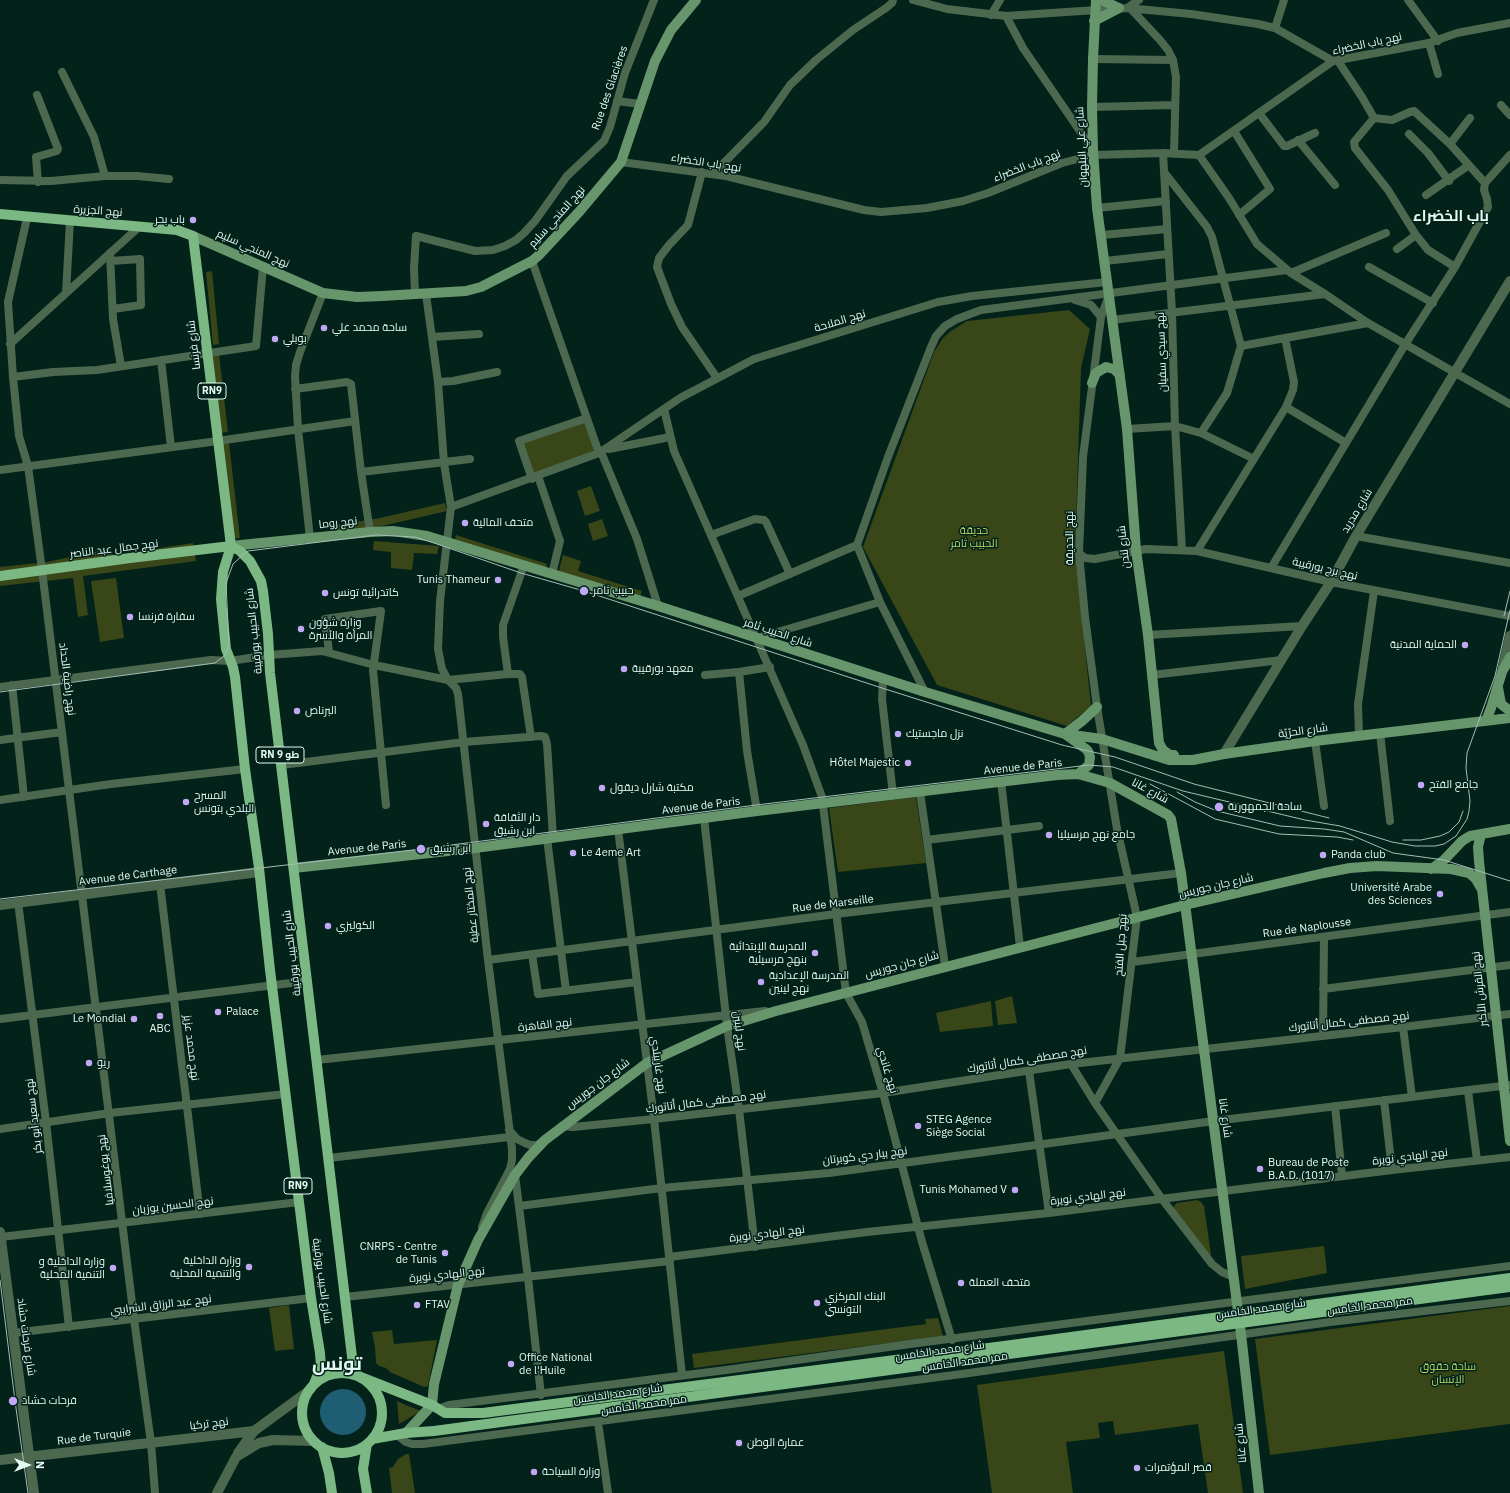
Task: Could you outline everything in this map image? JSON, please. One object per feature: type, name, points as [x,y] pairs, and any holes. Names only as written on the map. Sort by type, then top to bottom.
[{"type":"main road","name":"نهج المنجي سليم","points":[[193,236],[323,293],[357,296],[426,294],[466,291],[481,287],[532,261],[579,212],[620,162],[655,61],[671,30],[696,0]]},
{"type":"main road","points":[[1102,0],[1125,8]]},
{"type":"main road","name":"شارع علي البلهوان","points":[[1096,5],[1094,21],[1092,107],[1093,153],[1097,208],[1110,293]]},
{"type":"main road","points":[[1094,21],[1125,8]]},
{"type":"main road","name":"نهج الجزيرة","points":[[0,214],[27,218],[177,230],[193,236]]},
{"type":"main road","name":"شارع فرنسا","points":[[193,236],[231,546]]},
{"type":"main road","name":"شارع لندن","points":[[1110,293],[1112,320],[1127,429],[1136,550],[1148,635],[1159,743],[1163,750],[1170,755],[1209,757]]},
{"type":"main road","points":[[1092,383],[1096,373],[1106,367],[1114,369],[1120,375]]},
{"type":"main road","name":"نهج روما","points":[[231,546],[370,532],[406,532],[427,536],[447,543]]},
{"type":"main road","name":"شارع الحبيب ثامر","points":[[447,543],[658,606],[883,679],[1065,734],[1102,739]]},
{"type":"main road","name":"نهج جمال عبد الناصر","points":[[0,576],[231,546]]},
{"type":"main road","name":"شارع الحبيب بورقيبة","points":[[312,1387],[320,1372],[321,1364],[286,1094],[269,986],[259,872],[245,769],[235,677],[225,661],[226,653],[221,600],[223,572],[231,546],[244,554],[261,581],[268,634],[270,673],[353,1364],[358,1376]]},
{"type":"main road","points":[[1486,721],[1502,672],[1510,657]]},
{"type":"main road","points":[[1498,685],[1501,704],[1510,711]]},
{"type":"main road","points":[[1078,774],[1089,765],[1090,758],[1086,749],[1065,734],[1097,707]]},
{"type":"main road","name":"شارع الحرّيّة","points":[[1102,739],[1169,760],[1192,760],[1315,741],[1510,718]]},
{"type":"main road","name":"Avenue de Paris","points":[[294,868],[475,848],[550,837],[1001,781],[1078,774],[1110,784]]},
{"type":"main road","name":"شارع غانا","points":[[1110,784],[1168,815],[1171,819],[1181,873],[1242,1334],[1259,1493]]},
{"type":"main road","points":[[1431,869],[1444,860],[1462,841],[1470,836],[1510,829]]},
{"type":"main road","name":"نهج القرش الأكبر","points":[[1479,834],[1478,848],[1481,888],[1495,1015],[1507,1085],[1510,1141]]},
{"type":"main road","name":"شارع جان جوريس","points":[[435,1407],[434,1384],[458,1285],[478,1240],[515,1175],[545,1140],[647,1063],[727,1026],[776,1011],[1185,905],[1350,868],[1377,866],[1451,869],[1470,873],[1476,879],[1481,888]]},
{"type":"main road","name":"شارع محمد الخامس","points":[[370,1442],[402,1434],[434,1431],[1239,1319],[1510,1278]]},
{"type":"main road","name":"شارع محمد الخامس","points":[[358,1376],[435,1407],[445,1413],[483,1413],[1004,1346],[1510,1287]]},
{"type":"main road","points":[[312,1387],[331,1375],[340,1373],[358,1376],[375,1391],[381,1404],[381,1419],[380,1426],[370,1442],[363,1468],[367,1493]]},
{"type":"main road","name":"RN9","points":[[312,1387],[303,1405],[302,1412],[305,1428],[318,1444],[329,1473],[332,1493]]},
{"type":"main road","points":[[402,1434],[435,1407]]},
{"type":"main road","points":[[318,1444],[329,1451],[345,1453],[360,1449],[370,1442]]},
{"type":"street","name":"Rue des Glacières","points":[[415,294],[414,261],[416,236],[475,251],[493,250],[505,246],[516,240],[535,221],[567,176],[604,141],[610,127],[625,73],[654,0]]},
{"type":"street","points":[[714,173],[764,122],[790,86],[816,60],[853,30],[886,8],[892,3],[893,0]]},
{"type":"street","points":[[913,0],[947,9],[1006,16],[1096,5],[1191,14],[1275,28],[1335,61],[1362,97],[1374,118]]},
{"type":"street","points":[[991,15],[1000,0]]},
{"type":"street","points":[[1125,8],[1139,0]]},
{"type":"street","points":[[1275,28],[1284,0]]},
{"type":"street","points":[[1408,0],[1438,41]]},
{"type":"street","points":[[1125,8],[1160,40],[1168,50],[1173,60],[1176,77],[1174,154]]},
{"type":"street","points":[[1006,16],[1023,48],[1093,153]]},
{"type":"street","name":"نهج باب الخضراء","points":[[620,162],[714,173],[864,210],[881,212],[927,208],[963,201],[1062,163],[1093,153],[1199,154],[1335,61],[1429,43],[1457,33],[1510,23]]},
{"type":"street","points":[[1429,43],[1438,74]]},
{"type":"street","points":[[1093,59],[1173,60]]},
{"type":"street","points":[[62,72],[94,137],[106,176]]},
{"type":"street","points":[[36,95],[58,149],[36,157],[38,182]]},
{"type":"street","points":[[617,102],[640,104]]},
{"type":"street","points":[[1092,107],[1175,105]]},
{"type":"street","points":[[1501,105],[1510,115]]},
{"type":"street","points":[[1374,118],[1392,120],[1414,111],[1450,144],[1485,183]]},
{"type":"street","points":[[1259,113],[1283,146],[1287,146],[1315,133]]},
{"type":"street","points":[[1374,118],[1354,142],[1355,148],[1388,190],[1416,235],[1428,250],[1455,267]]},
{"type":"street","points":[[1450,144],[1470,118]]},
{"type":"street","points":[[1234,131],[1270,190],[1239,215]]},
{"type":"street","points":[[1409,134],[1428,152],[1449,181]]},
{"type":"street","points":[[1298,140],[1335,185]]},
{"type":"street","name":"نهج سيدي سفيان","points":[[1163,153],[1172,312],[1175,426],[1182,550]]},
{"type":"street","points":[[1199,154],[1257,244],[1289,272],[1368,323],[1406,343],[1510,404]]},
{"type":"street","points":[[1271,568],[1406,343],[1455,267],[1488,207],[1484,190],[1485,183],[1510,155]]},
{"type":"street","points":[[1426,195],[1449,181],[1469,166]]},
{"type":"street","points":[[702,172],[688,225],[669,245],[660,258],[657,267],[679,321],[700,355],[717,378]]},
{"type":"street","points":[[1164,172],[1210,232],[1242,346],[1227,393],[1201,433]]},
{"type":"street","points":[[0,180],[38,182],[106,176],[137,176],[169,179]]},
{"type":"street","points":[[1097,208],[1166,201]]},
{"type":"street","name":"نهج راضية الحداد","points":[[27,218],[4,303],[10,344],[19,436],[28,466],[83,894]]},
{"type":"street","points":[[66,294],[70,221]]},
{"type":"street","points":[[10,344],[110,257],[140,226]]},
{"type":"street","points":[[1102,235],[1167,229]]},
{"type":"street","points":[[925,692],[880,602],[857,545],[888,457],[931,347],[936,336],[945,326],[957,319],[982,310],[1170,285],[1289,272],[1386,233]]},
{"type":"street","points":[[1397,249],[1416,235]]},
{"type":"street","points":[[1105,261],[1168,254]]},
{"type":"street","points":[[110,257],[113,309],[121,366]]},
{"type":"street","points":[[110,257],[140,259],[141,305],[113,309]]},
{"type":"street","points":[[532,261],[587,418],[637,539],[658,606]]},
{"type":"street","points":[[13,377],[53,372],[96,370],[256,346],[263,267]]},
{"type":"street","points":[[1369,267],[1433,303]]},
{"type":"street","name":"شارع مدريد","points":[[1224,754],[1302,626],[1331,582],[1356,536],[1510,281]]},
{"type":"street","name":"نهج الملاحة","points":[[601,452],[680,398],[754,359],[938,302],[972,296],[1108,282]]},
{"type":"street","points":[[310,538],[294,389],[296,365],[323,293]]},
{"type":"street","name":"نهج الحديقة","points":[[1110,293],[1101,317],[1082,458],[1079,553],[1097,707],[1110,784]]},
{"type":"street","name":"نهج المختار عطية","points":[[426,294],[438,382],[444,463],[451,507],[440,601],[438,649],[442,669],[448,680],[456,688],[458,694],[512,1160],[510,1169],[486,1213],[478,1240]]},
{"type":"street","points":[[1112,320],[1325,294]]},
{"type":"street","points":[[1072,299],[1091,305],[1101,317]]},
{"type":"street","points":[[1242,346],[1368,323]]},
{"type":"street","points":[[432,337],[479,334]]},
{"type":"street","points":[[1197,551],[1286,407],[1293,390],[1294,382],[1285,338]]},
{"type":"street","points":[[161,360],[171,447]]},
{"type":"street","points":[[438,382],[453,381],[497,372]]},
{"type":"street","points":[[294,389],[350,382],[352,385],[354,421],[370,532]]},
{"type":"street","points":[[1286,407],[1346,443]]},
{"type":"street","name":"نهج غاندي","points":[[664,409],[670,436],[677,457],[756,639],[770,667],[803,745],[822,797],[846,993],[862,1022],[883,1093],[918,1228],[952,1340]]},
{"type":"street","points":[[552,574],[560,541],[519,441],[587,418]]},
{"type":"street","points":[[0,470],[354,421]]},
{"type":"street","points":[[1127,429],[1175,426],[1201,433],[1254,459]]},
{"type":"street","points":[[451,507],[601,452],[670,436]]},
{"type":"street","points":[[361,472],[470,460]]},
{"type":"street","points":[[711,535],[755,519],[764,520],[790,574]]},
{"type":"street","points":[[1356,536],[1510,563]]},
{"type":"street","points":[[738,596],[857,545]]},
{"type":"street","name":"نهج برج بورقيبة","points":[[1079,553],[1085,558],[1095,559],[1136,550],[1153,548],[1197,551],[1374,592],[1510,616]]},
{"type":"street","points":[[508,674],[503,630],[524,565]]},
{"type":"street","points":[[1359,736],[1358,704],[1374,592]]},
{"type":"street","points":[[756,639],[880,602]]},
{"type":"street","points":[[329,652],[325,619],[381,611],[373,670],[386,805]]},
{"type":"street","points":[[1148,635],[1302,626]]},
{"type":"street","points":[[1502,672],[1510,636]]},
{"type":"street","points":[[0,687],[322,650],[374,665],[448,680],[517,673],[520,674],[522,677],[530,737]]},
{"type":"street","points":[[1152,675],[1282,660]]},
{"type":"street","points":[[705,675],[770,667]]},
{"type":"street","points":[[739,672],[747,751],[757,811]]},
{"type":"street","points":[[883,679],[882,699],[893,795]]},
{"type":"street","points":[[12,685],[24,797]]},
{"type":"street","points":[[0,740],[62,732]]},
{"type":"street","points":[[1380,733],[1390,821]]},
{"type":"street","points":[[282,765],[380,754],[464,742],[545,737],[547,744],[550,837],[566,991]]},
{"type":"street","points":[[1315,741],[1324,806]]},
{"type":"street","points":[[0,800],[145,780],[245,769]]},
{"type":"street","points":[[1001,781],[1020,947]]},
{"type":"street","name":"نهج جبل الفتح","points":[[1095,1103],[1120,1058],[1137,917],[1117,829],[1110,784]]},
{"type":"street","points":[[920,792],[945,966]]},
{"type":"street","name":"نهج لينين","points":[[704,818],[727,1026],[739,1109],[746,1180],[755,1247]]},
{"type":"street","points":[[927,840],[1038,826]]},
{"type":"street","name":"نهج غاريبلدي","points":[[618,829],[654,1119],[682,1375]]},
{"type":"street","name":"Avenue de Carthage","points":[[0,905],[259,872]]},
{"type":"street","name":"Rue de Marseille","points":[[488,960],[836,914],[1181,873]]},
{"type":"street","name":"نهج محمد عزيز","points":[[160,884],[200,1214]]},
{"type":"street","name":"نهج يوغوسلافيا","points":[[83,894],[134,1319],[151,1443],[155,1493]]},
{"type":"street","name":"نهج سعيد أبو بكر","points":[[18,902],[46,1122],[69,1327]]},
{"type":"street","name":"Rue de Naplousse","points":[[1132,962],[1485,914],[1510,912]]},
{"type":"street","points":[[1323,1036],[1324,937]]},
{"type":"street","points":[[532,954],[538,994],[637,982]]},
{"type":"street","points":[[1323,989],[1510,965]]},
{"type":"street","points":[[0,1019],[307,981]]},
{"type":"street","name":"نهج القاهرة","points":[[317,1060],[726,1015],[776,1011]]},
{"type":"street","name":"نهج مصطفى كمال أتاتورك","points":[[562,1126],[573,1127],[654,1119],[883,1093],[1071,1064],[1510,1014]]},
{"type":"street","points":[[1403,1027],[1412,1097]]},
{"type":"street","points":[[1071,1064],[1095,1103],[1162,1199],[1212,1264],[1222,1272],[1234,1277]]},
{"type":"street","points":[[1029,1071],[1049,1213]]},
{"type":"street","name":"نهج بيار دي كوبرتان","points":[[519,1206],[662,1188],[829,1173],[1116,1133],[1468,1091],[1507,1085]]},
{"type":"street","points":[[1468,1091],[1477,1160]]},
{"type":"street","points":[[0,1129],[110,1113],[286,1094]]},
{"type":"street","points":[[1384,1100],[1392,1170]]},
{"type":"street","points":[[1335,1106],[1342,1176]]},
{"type":"street","points":[[329,1158],[509,1134],[530,1145],[537,1145],[545,1140]]},
{"type":"street","name":"نهج الهادي نويرة","points":[[345,1297],[528,1278],[867,1232],[918,1228],[1049,1213],[1342,1176],[1510,1157]]},
{"type":"street","points":[[515,1175],[541,1395]]},
{"type":"street","name":"نهج الحسين بوزيان","points":[[2,1235],[123,1223],[299,1202]]},
{"type":"street","name":"شارع فرحات حشاد","points":[[2,1235],[34,1493]]},
{"type":"street","name":"شارع محمد الخامس","points":[[435,1407],[541,1395],[682,1375],[1510,1266]]},
{"type":"street","name":"نهج عبد الرزاق الشرايبي","points":[[13,1333],[312,1298]]},
{"type":"street","name":"ممر محمد الخامس","points":[[402,1434],[406,1442],[412,1444],[423,1444],[954,1375],[1330,1322],[1510,1301]]},
{"type":"street","points":[[217,1493],[236,1457],[254,1431],[312,1387]]},
{"type":"street","points":[[598,1422],[608,1493]]},
{"type":"street","name":"نهج تركيا","points":[[167,1441],[254,1431]]},
{"type":"street","points":[[236,1457],[259,1443],[272,1440],[318,1444]]},
{"type":"street","name":"Rue de Turquie","points":[[0,1460],[167,1441]]},
{"type":"green space","points":[[212,271],[219,344],[213,345],[206,272]]},
{"type":"green space","name":"حديقة الحبيب ثامر","points":[[1069,310],[1090,329],[1081,368],[1075,553],[1091,706],[1067,726],[937,685],[863,547],[934,352],[943,338],[967,321]]},
{"type":"green space","points":[[219,354],[228,432],[220,433],[211,355]]},
{"type":"green space","points":[[586,420],[597,454],[533,476],[522,442]]},
{"type":"green space","points":[[229,443],[240,538],[232,539],[221,444]]},
{"type":"green space","points":[[591,486],[600,511],[585,516],[577,491]]},
{"type":"green space","points":[[445,503],[447,511],[382,526],[337,532],[336,525],[380,518]]},
{"type":"green space","points":[[602,519],[608,536],[593,541],[588,524]]},
{"type":"green space","points":[[456,535],[547,564],[546,569],[455,540]]},
{"type":"green space","points":[[374,541],[439,546],[437,554],[414,553],[412,570],[391,568],[391,552],[373,550]]},
{"type":"green space","points":[[193,543],[196,561],[83,576],[88,615],[78,617],[73,578],[0,586],[0,567],[47,562],[104,550],[118,557]]},
{"type":"green space","points":[[563,555],[581,561],[578,571],[642,591],[640,598],[558,574]]},
{"type":"green space","points":[[116,578],[124,638],[100,642],[91,581]]},
{"type":"green space","points":[[916,797],[926,863],[838,872],[829,808]]},
{"type":"green space","points":[[1012,996],[1017,1023],[998,1025],[995,1001]]},
{"type":"green space","points":[[991,1001],[993,1026],[940,1032],[936,1013]]},
{"type":"green space","points":[[1197,1200],[1204,1206],[1211,1255],[1206,1255],[1173,1209],[1177,1203]]},
{"type":"green space","points":[[1324,1246],[1327,1273],[1245,1289],[1241,1256]]},
{"type":"green space","points":[[289,1305],[294,1349],[275,1351],[269,1308]]},
{"type":"green space","name":"ساحة حقوق الإنسان","points":[[1510,1306],[1510,1424],[1270,1455],[1255,1339]]},
{"type":"green space","points":[[938,1318],[943,1336],[694,1368],[692,1354],[926,1324],[925,1319]]},
{"type":"green space","points":[[392,1330],[394,1344],[437,1340],[428,1386],[424,1387],[390,1372],[386,1368],[379,1366],[376,1363],[372,1332]]},
{"type":"green space","points":[[1224,1351],[1243,1493],[1208,1493],[1198,1424],[1115,1435],[1113,1421],[1098,1423],[1100,1438],[1066,1442],[1073,1493],[992,1493],[977,1385]]},
{"type":"green space","points":[[397,1401],[408,1406],[421,1411],[399,1424]]},
{"type":"green space","points":[[406,1454],[409,1454],[415,1493],[392,1493],[389,1468],[393,1467],[398,1459]]},
{"type":"water","points":[[338,1389],[348,1389],[360,1395],[365,1403],[365,1421],[360,1429],[352,1434],[338,1435],[330,1432],[323,1425],[320,1417],[320,1407],[323,1399],[330,1392]]},
{"type":"tram line","points":[[0,692],[215,663],[224,656],[229,646],[226,583],[233,564],[248,551],[376,535],[415,537],[521,573],[584,591],[1062,745],[1115,757],[1194,784],[1329,818]]},
{"type":"tram line","points":[[1504,616],[1510,591]]},
{"type":"tram line","points":[[0,899],[421,849],[756,805],[1089,765],[1113,767],[1183,791],[1305,820],[1340,826],[1392,842],[1415,846],[1435,846],[1444,844],[1456,836],[1467,819],[1470,801],[1466,768],[1467,753],[1495,676],[1510,610]]},
{"type":"tram line","points":[[1150,784],[1215,819],[1279,834],[1337,837],[1353,840]]},
{"type":"tram line","points":[[1177,792],[1195,802],[1217,811],[1280,826],[1344,832],[1393,853],[1444,860],[1510,881]]},
{"type":"tram line","points":[[1403,840],[1421,840],[1440,836],[1449,832],[1459,822],[1463,811]]},
{"type":"tram line","points":[[0,1280],[28,1493]]},
{"type":"place","name":"باب بحر","points":[[193,220]]},
{"type":"place","name":"ساحة محمد علي","points":[[324,328]]},
{"type":"place","name":"بوبلي","points":[[275,339]]},
{"type":"place","name":"متحف المالية","points":[[465,523]]},
{"type":"place","name":"Tunis Thameur","points":[[498,580]]},
{"type":"place","name":"حبيب ثامر","points":[[584,591]]},
{"type":"place","name":"كاتدرائية تونس","points":[[325,593]]},
{"type":"place","name":"سفارة فرنسا","points":[[130,617]]},
{"type":"place","name":"وزارة شؤون المرأة والأسرة","points":[[301,629]]},
{"type":"place","name":"الحماية المدنية","points":[[1465,645]]},
{"type":"place","name":"معهد بورقيبة","points":[[624,669]]},
{"type":"place","name":"البرناص","points":[[297,711]]},
{"type":"place","name":"نزل ماجستيك","points":[[898,734]]},
{"type":"place","name":"Hôtel Majestic","points":[[908,763]]},
{"type":"place","name":"جامع الفتح","points":[[1421,785]]},
{"type":"place","name":"مكتبة شارل ديقول","points":[[602,788]]},
{"type":"place","name":"المسرح البلدي بتونس","points":[[186,802]]},
{"type":"place","name":"ساحة الجمهورية","points":[[1219,807]]},
{"type":"place","name":"دار الثقافة ابن رشيق","points":[[486,824]]},
{"type":"place","name":"جامع نهج مرسيليا","points":[[1049,835]]},
{"type":"place","name":"ابن رشيق","points":[[421,849]]},
{"type":"place","name":"Le 4eme Art","points":[[573,853]]},
{"type":"place","name":"Panda club","points":[[1323,855]]},
{"type":"place","name":"Université Arabe des Sciences","points":[[1440,894]]},
{"type":"place","name":"الكوليزي","points":[[328,926]]},
{"type":"place","name":"المدرسة الإبتدائية بنهج مرسيلية","points":[[815,953]]},
{"type":"place","name":"المدرسة الإعدادية نهج لينين","points":[[761,982]]},
{"type":"place","name":"Palace","points":[[218,1012]]},
{"type":"place","name":"ABC","points":[[160,1016]]},
{"type":"place","name":"Le Mondial","points":[[134,1019]]},
{"type":"place","name":"ريو","points":[[89,1063]]},
{"type":"place","name":"STEG Agence Siège Social","points":[[918,1126]]},
{"type":"place","name":"Bureau de Poste B.A.D. (1017)","points":[[1260,1169]]},
{"type":"place","name":"Tunis Mohamed V","points":[[1015,1190]]},
{"type":"place","name":"CNRPS - Centre de Tunis","points":[[445,1253]]},
{"type":"place","name":"وزارة الداخلية والتنمية المحلية","points":[[249,1267]]},
{"type":"place","name":"وزارة الداخلية و التنمية المحلية","points":[[113,1268]]},
{"type":"place","name":"متحف العملة","points":[[961,1283]]},
{"type":"place","name":"البنك المركزي التونسي","points":[[817,1303]]},
{"type":"place","name":"FTAV","points":[[417,1305]]},
{"type":"place","name":"Office National de l'Huile","points":[[511,1364]]},
{"type":"place","name":"فرحات حشاد","points":[[13,1401]]},
{"type":"place","name":"عمارة الوطن","points":[[739,1443]]},
{"type":"place","name":"قصر المؤتمرات","points":[[1137,1468]]},
{"type":"place","name":"وزارة السياحة","points":[[534,1472]]},
{"type":"district","name":"باب الخضراء","points":[[1451,217]]},
{"type":"district","name":"تونس","points":[[337,1365]]}]
